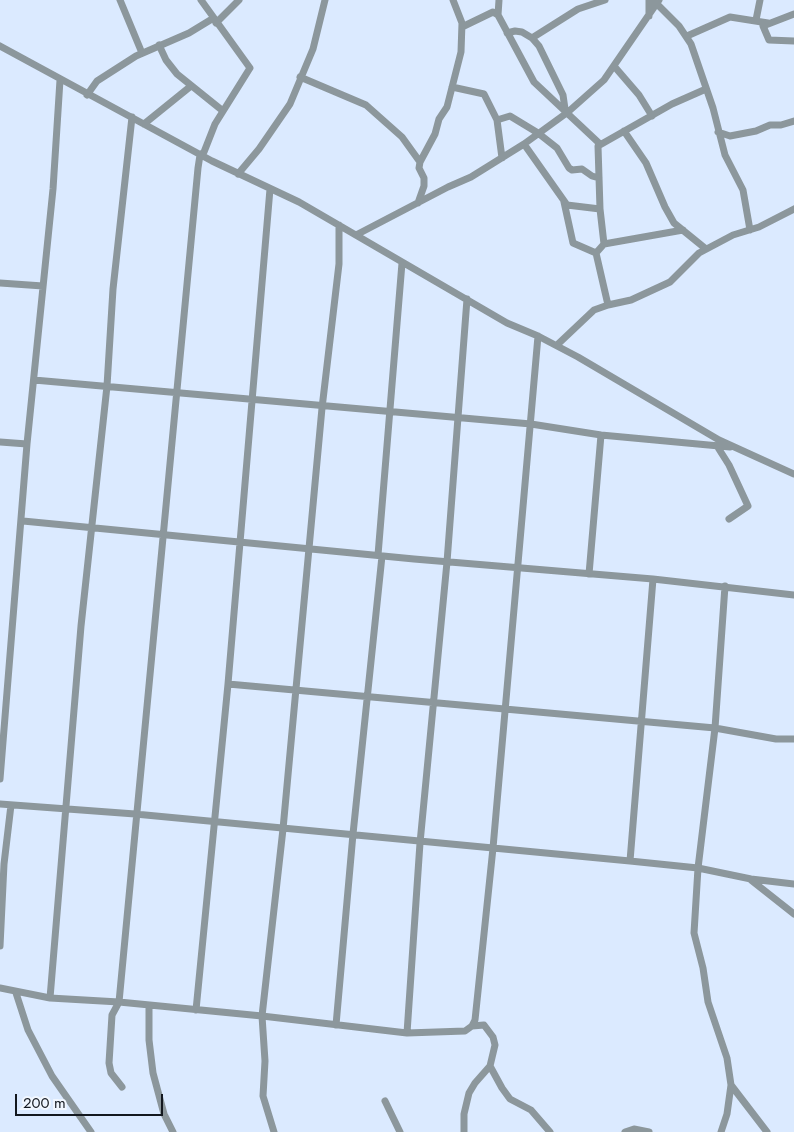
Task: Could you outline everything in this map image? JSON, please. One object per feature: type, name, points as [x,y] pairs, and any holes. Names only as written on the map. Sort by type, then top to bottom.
[{"type":"street","points":[[120,0],[142,53]]},
{"type":"street","points":[[122,1087],[111,1073],[109,1063],[112,1015],[119,1002],[135,814],[200,155],[204,152],[223,110],[250,68],[214,21],[201,0]]},
{"type":"street","points":[[87,95],[97,81],[142,53],[214,21],[239,0]]},
{"type":"street","points":[[238,174],[259,149],[290,104],[313,49],[325,0]]},
{"type":"street","points":[[418,203],[425,182],[419,166],[420,162],[435,134],[439,119],[447,107],[461,52],[462,20],[453,0]]},
{"type":"street","points":[[498,0],[498,15],[534,82],[566,110],[600,144]]},
{"type":"street","points":[[532,38],[578,8],[605,0]]},
{"type":"street","points":[[649,0],[649,16]]},
{"type":"street","points":[[756,20],[760,0]]},
{"type":"street","points":[[356,235],[471,177],[538,133],[604,80],[649,16],[657,1],[687,36],[714,108],[718,132],[728,163],[743,190],[750,230]]},
{"type":"street","points":[[462,27],[493,12],[498,15]]},
{"type":"street","points":[[794,14],[763,26],[769,40],[794,41]]},
{"type":"street","points":[[687,36],[730,18],[768,23]]},
{"type":"street","points":[[507,33],[518,31],[532,38],[542,50],[560,88],[566,110]]},
{"type":"street","points":[[159,45],[172,68],[191,86],[223,110]]},
{"type":"street","points":[[0,46],[200,155],[340,225],[511,325],[557,345],[733,447],[794,474]]},
{"type":"street","points":[[614,66],[638,95],[652,116]]},
{"type":"street","points":[[300,77],[366,105],[397,132],[420,162]]},
{"type":"street","points":[[0,779],[23,521],[27,444],[56,153],[60,80]]},
{"type":"street","points":[[144,124],[191,86]]},
{"type":"street","points":[[452,86],[482,93],[497,120],[502,146],[502,158]]},
{"type":"street","points":[[604,244],[600,209],[598,148],[600,144],[672,104],[706,89]]},
{"type":"street","points":[[497,120],[510,116],[538,133],[556,148],[569,168],[572,170],[584,170],[592,176],[599,178]]},
{"type":"street","points":[[50,998],[81,626],[107,386],[113,289],[132,118]]},
{"type":"street","points":[[718,132],[730,136],[756,131],[770,125],[780,125],[794,121]]},
{"type":"street","points":[[624,131],[646,162],[670,216],[683,230],[706,249]]},
{"type":"street","points":[[502,146],[520,146]]},
{"type":"street","points":[[520,146],[564,202],[571,207],[600,209]]},
{"type":"street","points":[[196,1010],[228,684],[270,189]]},
{"type":"street","points":[[564,202],[573,244],[596,253]]},
{"type":"street","points":[[557,345],[593,311],[608,304],[631,300],[670,282],[693,257],[706,249],[794,208]]},
{"type":"street","points":[[274,1132],[262,1096],[265,1061],[262,1016],[296,690],[322,408],[339,264],[340,225]]},
{"type":"street","points":[[596,253],[604,244],[683,230]]},
{"type":"street","points":[[596,253],[608,304]]},
{"type":"street","points":[[336,1025],[353,834],[368,697],[402,262]]},
{"type":"street","points":[[0,283],[43,286]]},
{"type":"street","points":[[407,1033],[420,843],[435,704],[466,299]]},
{"type":"street","points":[[472,1026],[475,1020],[493,848],[538,336]]},
{"type":"street","points":[[34,380],[322,408],[531,424],[601,435],[733,447]]},
{"type":"street","points":[[589,574],[601,435]]},
{"type":"street","points":[[0,442],[27,444]]},
{"type":"street","points":[[717,446],[729,465],[748,506],[729,519]]},
{"type":"street","points":[[23,521],[92,529],[309,547],[447,562],[725,586],[792,595],[794,588]]},
{"type":"street","points":[[630,861],[653,580]]},
{"type":"street","points":[[721,1132],[727,1114],[731,1085],[727,1058],[708,1002],[702,963],[695,941],[698,868],[715,728],[725,586]]},
{"type":"street","points":[[228,684],[715,728],[776,739],[794,739]]},
{"type":"street","points":[[0,804],[135,814],[353,834],[420,843],[630,861],[698,868],[751,879],[794,884]]},
{"type":"street","points":[[0,946],[2,864],[11,805]]},
{"type":"street","points":[[751,879],[794,914]]},
{"type":"street","points":[[0,988],[16,993],[50,998],[119,1002],[262,1016],[407,1033],[465,1030],[472,1026],[484,1025],[495,1045],[490,1066],[469,1093],[464,1114],[464,1132]]},
{"type":"street","points":[[16,993],[28,1030],[52,1076],[91,1132]]},
{"type":"street","points":[[149,1005],[149,1040],[153,1074],[164,1114],[173,1132]]},
{"type":"street","points":[[490,1066],[510,1099],[531,1110],[550,1132]]},
{"type":"street","points":[[731,1085],[767,1132]]},
{"type":"street","points":[[385,1101],[400,1132]]},
{"type":"street","points":[[625,1132],[634,1129],[649,1132]]}]
